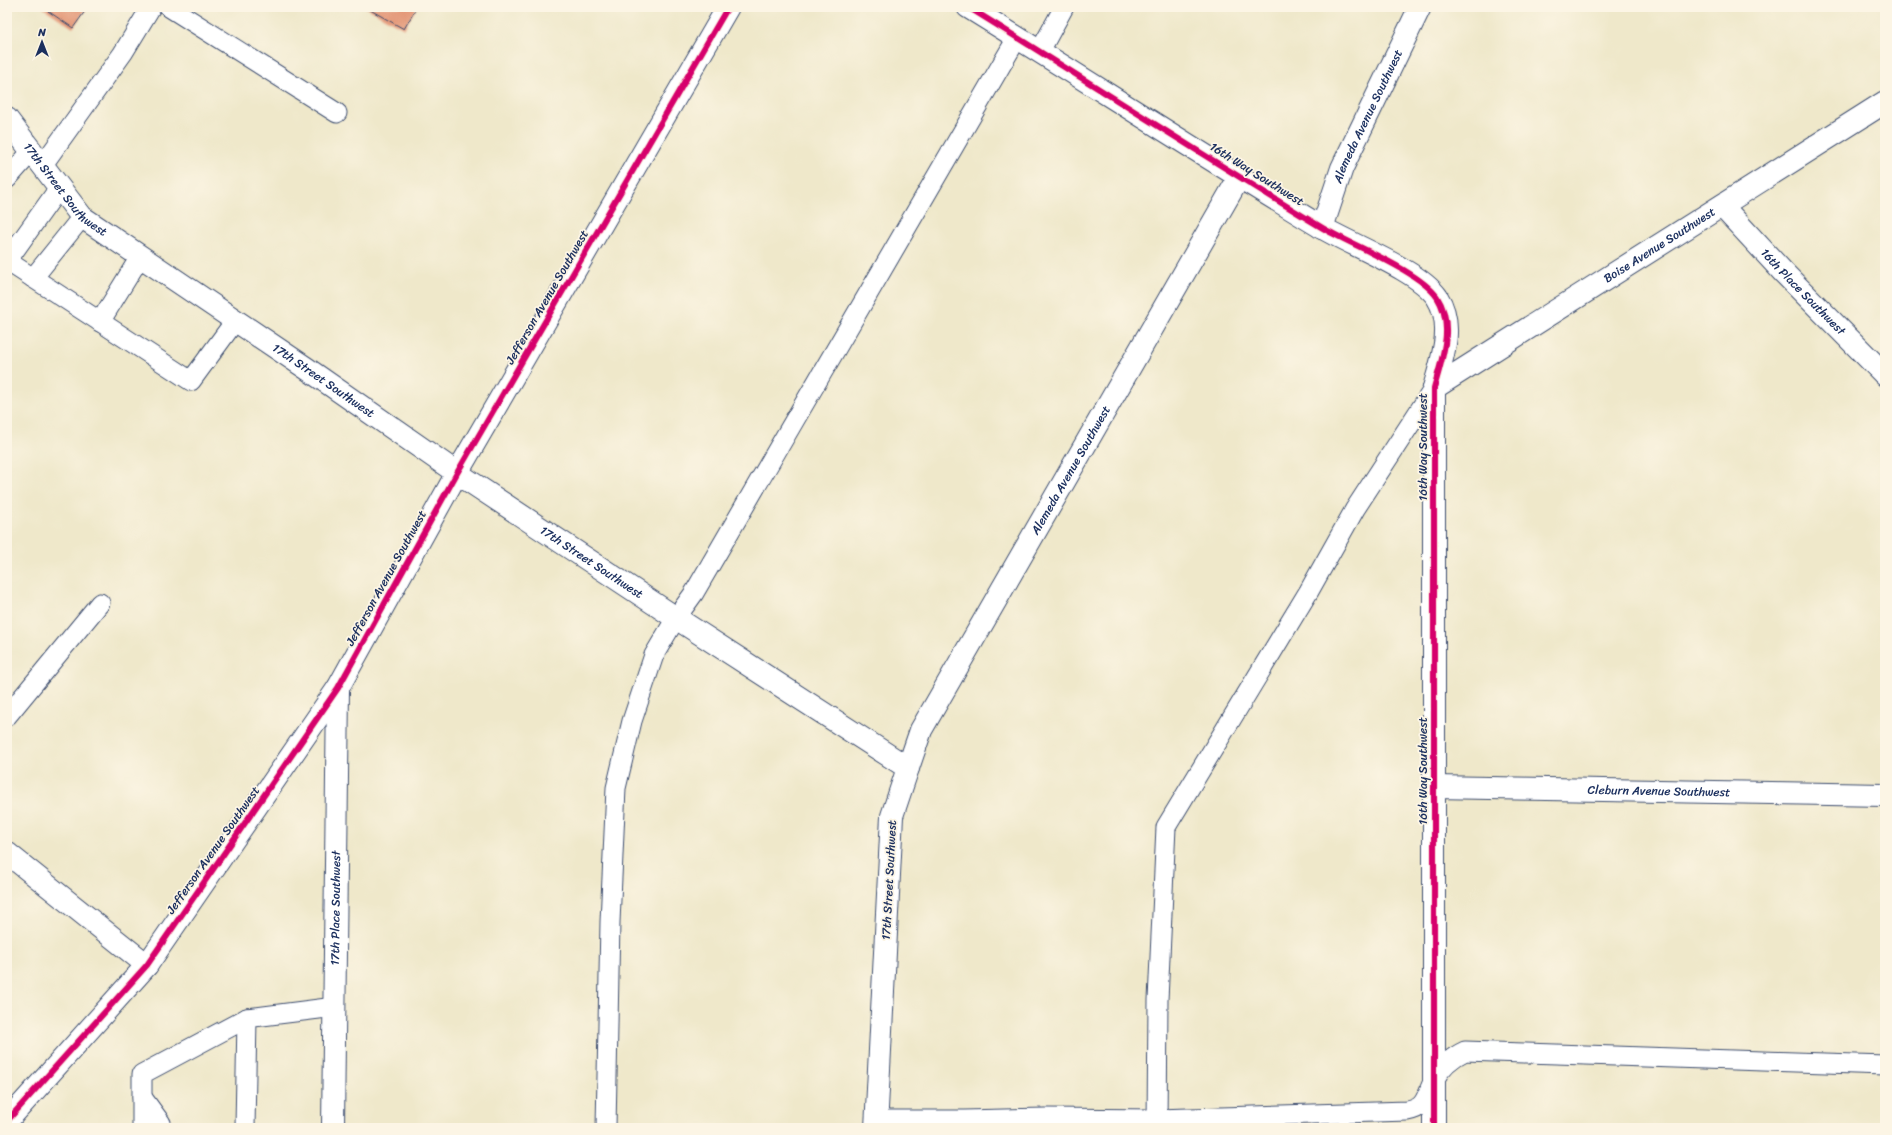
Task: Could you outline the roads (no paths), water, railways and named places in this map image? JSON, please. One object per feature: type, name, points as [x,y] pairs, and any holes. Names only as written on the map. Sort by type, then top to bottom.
[{"type":"street","name":"Jefferson Avenue Southwest","points":[[7,1121],[147,965],[338,688],[457,473],[728,7]]},
{"type":"street","name":"16th Way Southwest","points":[[968,7],[1322,228],[1423,281],[1437,298],[1446,321],[1446,345],[1434,388],[1434,1128]]},
{"type":"street","name":"Alemeda Avenue Southwest","points":[[1322,228],[1342,168],[1420,7]]},
{"type":"street","name":"Boise Avenue Southwest","points":[[1434,388],[1885,102]]},
{"type":"street","name":"17th Street Southwest","points":[[7,119],[82,218],[457,473],[676,618],[908,768],[892,816],[876,1124]]},
{"type":"street","name":"Alemeda Avenue Southwest","points":[[908,768],[920,730],[1240,176]]},
{"type":"street","name":"16th Place Southwest","points":[[1722,206],[1784,273],[1885,375]]},
{"type":"street","name":"17th Place Southwest","points":[[334,1128],[338,688]]},
{"type":"street","name":"Cleburn Avenue Southwest","points":[[1434,787],[1885,795]]},
{"type":"street","points":[[7,853],[147,965]]},
{"type":"lane","points":[[7,179],[36,159],[123,53],[151,7]]},
{"type":"lane","points":[[168,7],[337,113]]},
{"type":"lane","points":[[1040,51],[1064,7]]},
{"type":"lane","points":[[606,1128],[610,922],[616,788],[632,721],[654,655],[676,618],[698,586],[1017,38]]},
{"type":"lane","points":[[59,188],[7,261],[190,382],[235,321]]},
{"type":"lane","points":[[33,278],[82,218]]},
{"type":"lane","points":[[100,322],[140,257]]},
{"type":"lane","points":[[1157,1123],[1158,1000],[1166,828],[1308,591],[1355,509],[1434,388]]},
{"type":"lane","points":[[7,716],[100,603]]},
{"type":"lane","points":[[142,1128],[142,1074],[247,1018],[335,1007]]},
{"type":"lane","points":[[245,1128],[247,1018]]},
{"type":"lane","points":[[876,1124],[1046,1118],[1157,1123],[1417,1110],[1424,1102],[1434,1079],[1452,1057],[1465,1051],[1885,1065]]},
{"type":"lane","points":[[142,1097],[161,1123],[160,1128]]}]
